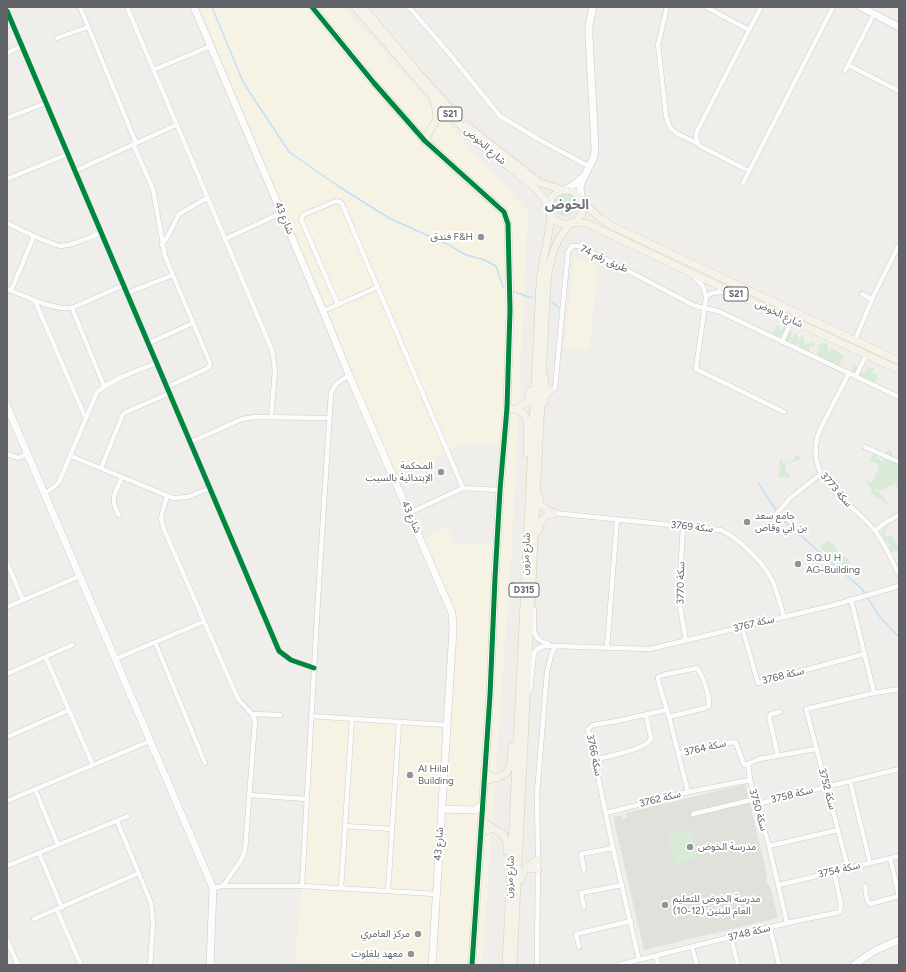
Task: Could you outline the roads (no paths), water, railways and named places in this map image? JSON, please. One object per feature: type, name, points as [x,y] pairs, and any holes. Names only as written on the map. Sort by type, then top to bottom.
[{"type":"main road","name":"شارع الخوض","points":[[354,7],[433,97],[472,137],[536,190],[544,199],[550,214]]},
{"type":"main road","name":"شارع الخوض","points":[[363,7],[420,75],[467,125],[540,183],[565,190]]},
{"type":"main road","points":[[425,141],[437,117],[433,97]]},
{"type":"main road","points":[[550,214],[549,203],[551,198],[554,194],[565,190]]},
{"type":"main road","name":"S21","points":[[565,190],[575,193],[582,202]]},
{"type":"main road","points":[[571,223],[580,217],[583,207],[582,202]]},
{"type":"main road","name":"شارع الخوض","points":[[582,202],[600,218],[612,226],[899,361]]},
{"type":"main road","name":"S21","points":[[550,214],[559,223],[571,223]]},
{"type":"main road","name":"شارع مزون","points":[[506,965],[541,268],[550,226],[550,214]]},
{"type":"main road","name":"شارع الخوض","points":[[571,223],[593,226],[730,292],[899,370]]},
{"type":"main road","name":"شارع مزون","points":[[513,965],[547,282],[550,262],[556,242],[571,223]]},
{"type":"main road","points":[[517,409],[526,404],[529,399],[532,352],[537,339]]},
{"type":"main road","points":[[543,356],[545,366],[545,385],[550,391],[545,395],[539,449],[540,504],[547,510],[554,513]]},
{"type":"main road","points":[[507,408],[517,409],[524,414],[527,421],[526,469],[530,482]]},
{"type":"main road","points":[[533,561],[539,524],[545,516],[554,513]]},
{"type":"main road","points":[[484,782],[506,774],[510,767],[515,710],[519,701]]},
{"type":"main road","points":[[484,770],[489,775],[496,778]]},
{"type":"main road","points":[[482,818],[486,824],[503,833],[507,842],[506,881],[509,897]]},
{"type":"main road","points":[[481,833],[493,828]]},
{"type":"main road","points":[[516,919],[521,903],[522,876],[531,864],[538,860]]},
{"type":"main road","points":[[526,869],[531,868],[538,870]]},
{"type":"street","points":[[80,7],[153,189],[165,256],[210,365],[206,369],[167,387]]},
{"type":"street","points":[[127,7],[272,350],[275,371],[270,417]]},
{"type":"street","name":"شارع 43","points":[[194,7],[349,375],[452,613],[453,630],[432,965]]},
{"type":"street","points":[[312,7],[374,83],[425,141],[498,205],[507,218],[510,310],[507,408],[500,490],[490,696],[472,965]]},
{"type":"street","points":[[409,7],[500,116],[538,139],[590,167]]},
{"type":"street","points":[[582,202],[580,188],[594,157],[595,147],[589,37],[589,26],[593,7]]},
{"type":"street","points":[[667,7],[658,45],[666,116],[670,128],[678,134],[698,143],[700,146],[749,171]]},
{"type":"street","points":[[706,7],[749,30]]},
{"type":"street","points":[[698,143],[696,136],[697,131],[761,7]]},
{"type":"street","points":[[743,183],[833,7]]},
{"type":"street","points":[[863,8],[899,27]]},
{"type":"street","points":[[7,11],[279,651],[291,660],[314,668]]},
{"type":"street","points":[[845,71],[874,14]]},
{"type":"street","points":[[57,38],[88,27]]},
{"type":"street","points":[[7,53],[22,46]]},
{"type":"street","points":[[153,70],[210,46]]},
{"type":"street","points":[[848,65],[899,91]]},
{"type":"street","points":[[7,118],[46,103]]},
{"type":"street","points":[[75,170],[176,125]]},
{"type":"street","points":[[7,179],[68,154]]},
{"type":"street","points":[[565,190],[575,184],[586,174]]},
{"type":"street","points":[[162,245],[179,214],[207,198]]},
{"type":"street","points":[[338,305],[301,219],[303,215],[335,202],[341,202],[463,488]]},
{"type":"street","points":[[225,239],[281,213]]},
{"type":"street","points":[[7,223],[60,246],[69,245],[101,233]]},
{"type":"street","points":[[34,236],[9,290],[44,304],[61,308],[72,308],[124,285]]},
{"type":"street","name":"طريق رقم 74","points":[[550,391],[555,388],[568,252],[572,246],[579,246],[617,264],[695,306],[704,309],[718,310],[899,397]]},
{"type":"street","points":[[855,340],[872,300],[899,246]]},
{"type":"street","points":[[689,272],[701,283],[706,297],[696,369],[784,412]]},
{"type":"street","points":[[127,293],[173,275]]},
{"type":"street","points":[[323,311],[378,287]]},
{"type":"street","points":[[706,297],[712,292],[730,292]]},
{"type":"street","points":[[862,294],[872,300]]},
{"type":"street","points":[[36,301],[86,419]]},
{"type":"street","points":[[72,308],[104,386]]},
{"type":"street","points":[[782,342],[792,320]]},
{"type":"street","points":[[149,343],[193,323]]},
{"type":"street","points":[[856,376],[866,355]]},
{"type":"street","points":[[45,493],[59,482],[97,392],[104,386],[114,381],[157,363]]},
{"type":"street","name":"سكة 3773","points":[[849,373],[819,431],[814,451],[818,468],[836,494],[875,531],[890,555],[899,575]]},
{"type":"street","points":[[302,886],[331,393],[333,387],[349,375]]},
{"type":"street","points":[[101,468],[123,414],[170,393]]},
{"type":"street","points":[[7,406],[213,888],[210,965]]},
{"type":"street","points":[[191,442],[242,419],[255,417],[329,418]]},
{"type":"street","points":[[865,447],[899,462]]},
{"type":"street","points":[[7,454],[18,458],[27,454]]},
{"type":"street","points":[[71,456],[173,498],[188,497],[210,488]]},
{"type":"street","points":[[771,519],[792,496],[821,474]]},
{"type":"street","points":[[119,515],[114,506],[113,498],[122,477]]},
{"type":"street","points":[[409,513],[463,488],[500,490]]},
{"type":"street","points":[[168,496],[161,517],[163,527],[203,622],[238,699],[252,714],[255,721],[245,851],[242,860],[223,886]]},
{"type":"street","name":"سكة 3769","points":[[554,513],[721,530],[735,538],[765,568],[774,584],[784,616]]},
{"type":"street","points":[[875,531],[883,524],[899,515]]},
{"type":"street","points":[[607,648],[617,519]]},
{"type":"street","name":"سكة 3770","points":[[683,525],[678,601],[686,641]]},
{"type":"street","points":[[7,563],[23,600]]},
{"type":"street","points":[[7,607],[80,576]]},
{"type":"street","name":"سكة 3767","points":[[555,646],[650,649],[834,605],[899,586]]},
{"type":"street","points":[[532,594],[534,607],[534,631],[536,636],[542,642],[555,646]]},
{"type":"street","points":[[851,599],[874,693],[899,689]]},
{"type":"street","points":[[115,659],[203,622]]},
{"type":"street","name":"سكة 3768","points":[[742,627],[758,684],[864,654]]},
{"type":"street","points":[[155,642],[205,763]]},
{"type":"street","points":[[7,674],[46,658],[72,645]]},
{"type":"street","points":[[527,699],[535,651],[542,647],[555,646]]},
{"type":"street","points":[[537,965],[537,793],[547,672],[555,646]]},
{"type":"street","points":[[46,658],[93,765]]},
{"type":"street","name":"سكة 3764","points":[[669,717],[709,706],[709,700],[702,675],[697,668],[658,677],[688,792]]},
{"type":"street","name":"سكة 3752","points":[[848,868],[806,709],[874,693]]},
{"type":"street","points":[[7,737],[69,710]]},
{"type":"street","name":"سكة 3766","points":[[606,813],[588,729],[590,726],[666,710]]},
{"type":"street","points":[[778,756],[769,717],[772,714],[780,712]]},
{"type":"street","points":[[252,714],[280,715]]},
{"type":"street","points":[[595,760],[636,749],[648,743],[651,739],[646,715]]},
{"type":"street","points":[[311,716],[446,725]]},
{"type":"street","points":[[341,888],[352,719]]},
{"type":"street","points":[[388,891],[399,722]]},
{"type":"street","points":[[7,801],[150,741]]},
{"type":"street","name":"سكة 3764","points":[[678,754],[732,742],[736,743],[744,765],[748,764]]},
{"type":"street","points":[[748,764],[755,760],[816,749]]},
{"type":"street","name":"سكة 3750","points":[[748,764],[750,780],[769,846],[787,923]]},
{"type":"street","name":"سكة 3758","points":[[693,814],[827,787],[899,769]]},
{"type":"street","name":"سكة 3762","points":[[606,813],[688,792],[750,780]]},
{"type":"street","points":[[850,781],[870,863]]},
{"type":"street","points":[[35,789],[58,845]]},
{"type":"street","points":[[249,795],[307,799]]},
{"type":"street","points":[[442,808],[474,810],[482,806]]},
{"type":"street","points":[[474,810],[482,818]]},
{"type":"street","points":[[606,813],[640,960]]},
{"type":"street","points":[[7,866],[128,816]]},
{"type":"street","points":[[117,821],[151,903],[153,924],[150,965]]},
{"type":"street","points":[[345,826],[392,829]]},
{"type":"street","points":[[769,846],[838,830]]},
{"type":"street","points":[[584,870],[581,854],[613,848]]},
{"type":"street","points":[[39,853],[81,965]]},
{"type":"street","name":"سكة 3754","points":[[778,885],[899,856]]},
{"type":"street","points":[[865,886],[867,900],[870,904],[899,896],[890,858]]},
{"type":"street","name":"سكة 3748","points":[[618,965],[787,923],[840,912],[841,905],[834,872]]},
{"type":"street","points":[[34,919],[60,909],[139,873]]},
{"type":"street","points":[[584,907],[581,893],[622,885]]},
{"type":"street","points":[[213,888],[223,886],[302,886],[436,894]]},
{"type":"street","points":[[579,947],[576,934],[631,921]]},
{"type":"street","points":[[770,928],[779,965]]},
{"type":"street","points":[[731,938],[738,965]]},
{"type":"street","points":[[7,940],[18,965]]},
{"type":"street","points":[[854,965],[874,951],[899,940]]},
{"type":"street","points":[[692,947],[697,965]]},
{"type":"street","points":[[656,955],[658,965]]},
{"type":"waterway","points":[[212,7],[243,82],[289,152],[338,186],[389,218],[449,245],[464,254],[484,260],[496,266],[503,287]]},
{"type":"waterway","points":[[512,291],[532,298]]},
{"type":"waterway","points":[[551,301],[559,308]]},
{"type":"waterway","points":[[759,484],[776,510]]},
{"type":"waterway","points":[[781,516],[785,522],[862,589],[880,617],[899,637]]},
{"type":"place","name":"فندق F&H","points":[[481,237]]},
{"type":"place","name":"المحكمة الإبتدائية بالسيب","points":[[441,472]]},
{"type":"place","name":"جامع سعد بن أبي وقاص","points":[[747,522]]},
{"type":"place","name":"S.Q.U H AG-Building","points":[[798,564]]},
{"type":"place","name":"Al Hilal Building","points":[[410,775]]},
{"type":"place","name":"مدرسة الخوض","points":[[690,847]]},
{"type":"place","name":"مدرسة الخوض للتعليم العام للبنين (12-10)","points":[[665,905]]},
{"type":"place","name":"مركز العامري","points":[[418,934]]},
{"type":"place","name":"معهد بلغلوت","points":[[411,954]]},
{"type":"district","name":"الخوض","points":[[567,205]]}]
